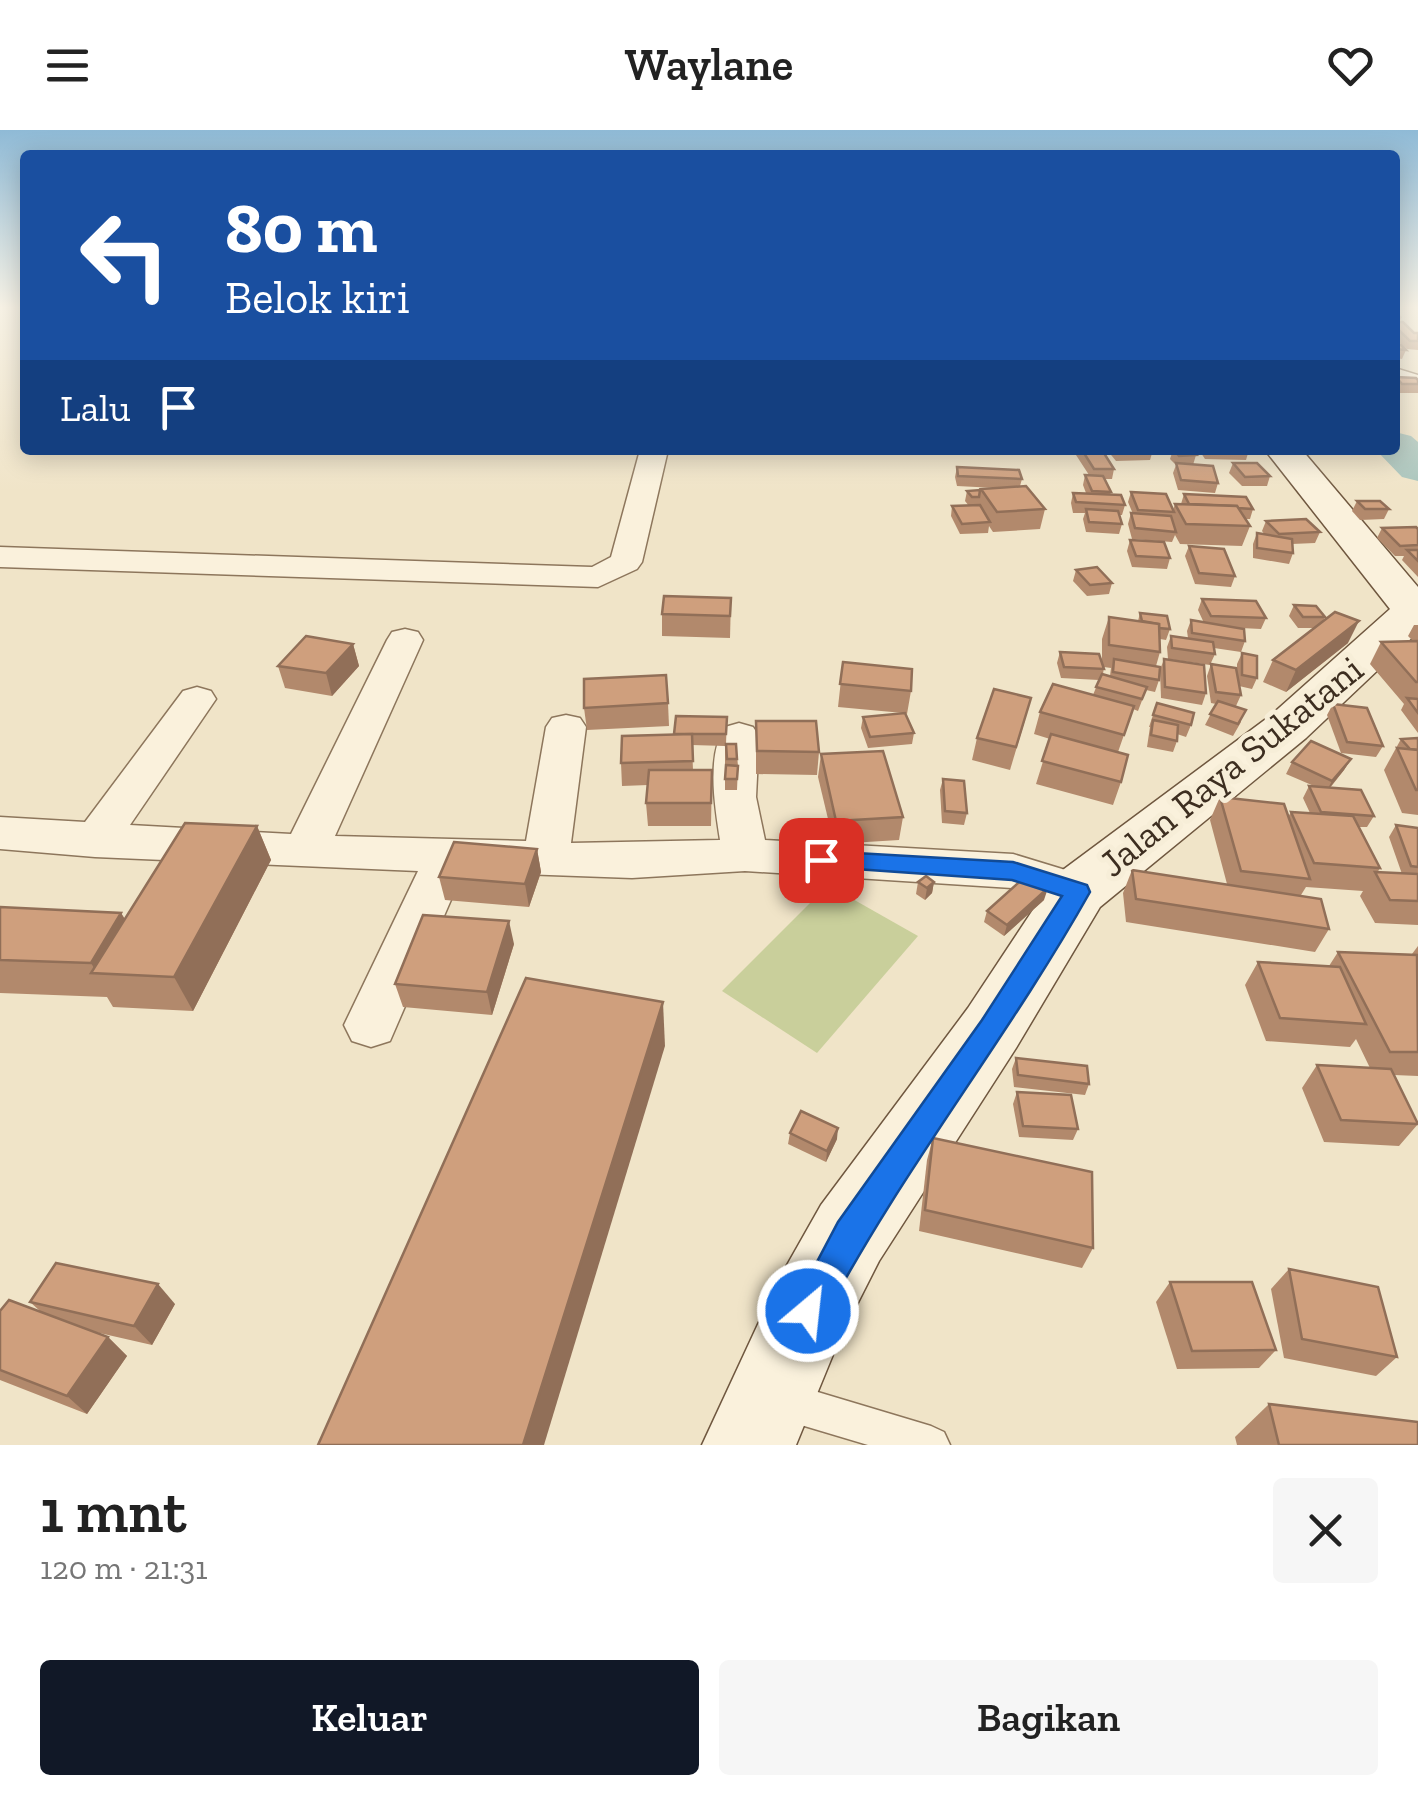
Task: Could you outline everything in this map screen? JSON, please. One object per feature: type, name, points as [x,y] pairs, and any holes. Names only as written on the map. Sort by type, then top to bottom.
[{"type":"street","points":[[0,557],[598,577],[626,562],[653,455]]},
{"type":"street","points":[[1287,455],[1394,588],[1417,610]]},
{"type":"street","name":"Jalan Raya Sukatani","points":[[759,1420],[850,1233],[992,1028],[1078,892],[1288,727],[1417,610]]},
{"type":"street","points":[[306,851],[405,640]]},
{"type":"street","points":[[95,840],[197,698]]},
{"type":"street","points":[[546,858],[566,727]]},
{"type":"street","points":[[739,736],[735,797],[745,855]]},
{"type":"street","points":[[0,833],[306,851],[632,861],[745,855],[1013,871],[1078,892]]},
{"type":"street","points":[[371,1025],[448,855]]},
{"type":"lane","points":[[759,1420],[931,1445]]},
{"type":"green space","points":[[828,885],[918,936],[817,1053],[722,991]]},
{"type":"building","points":[[1400,377],[1418,380],[1418,384],[1402,384]]},
{"type":"building","points":[[1085,455],[1105,455],[1114,469],[1094,469]]},
{"type":"building","points":[[1176,463],[1213,466],[1218,483],[1181,480]]},
{"type":"building","points":[[1233,463],[1257,463],[1270,476],[1245,477]]},
{"type":"building","points":[[957,467],[1019,470],[1022,479],[958,476]]},
{"type":"building","points":[[1085,475],[1103,476],[1111,492],[1092,491]]},
{"type":"building","points":[[1026,486],[1045,509],[997,512],[981,489]]},
{"type":"building","points":[[980,490],[979,497],[972,497],[967,491]]},
{"type":"building","points":[[1131,492],[1166,494],[1174,512],[1138,510]]},
{"type":"building","points":[[1073,493],[1121,495],[1125,505],[1076,502]]},
{"type":"building","points":[[1184,494],[1246,497],[1253,509],[1189,504]]},
{"type":"building","points":[[1357,501],[1380,501],[1389,509],[1365,509]]},
{"type":"building","points":[[1175,504],[1237,506],[1250,526],[1186,524]]},
{"type":"building","points":[[980,505],[990,522],[962,524],[952,506]]},
{"type":"building","points":[[1086,509],[1118,511],[1122,524],[1089,522]]},
{"type":"building","points":[[1131,513],[1171,516],[1176,532],[1135,528]]},
{"type":"building","points":[[1306,519],[1320,532],[1279,534],[1266,521]]},
{"type":"building","points":[[1416,527],[1418,545],[1400,546],[1382,528]]},
{"type":"building","points":[[1257,533],[1292,539],[1293,553],[1257,548]]},
{"type":"building","points":[[1130,540],[1164,542],[1170,558],[1136,556]]},
{"type":"building","points":[[1189,546],[1224,549],[1235,576],[1199,573]]},
{"type":"building","points":[[1097,567],[1112,583],[1090,585],[1076,570]]},
{"type":"building","points":[[664,596],[731,598],[730,616],[662,614]]},
{"type":"building","points":[[1202,599],[1256,601],[1266,618],[1211,616]]},
{"type":"building","points":[[1294,605],[1316,606],[1325,617],[1303,617]]},
{"type":"building","points":[[1335,612],[1359,621],[1296,670],[1273,660]]},
{"type":"building","points":[[1140,613],[1167,616],[1170,629],[1142,621]]},
{"type":"building","points":[[1109,617],[1159,624],[1160,652],[1109,645]]},
{"type":"building","points":[[1191,620],[1244,629],[1245,641],[1192,633]]},
{"type":"building","points":[[306,636],[353,644],[326,673],[278,666]]},
{"type":"building","points":[[1171,636],[1213,642],[1215,654],[1172,648]]},
{"type":"building","points":[[1418,641],[1418,682],[1416,682],[1381,642]]},
{"type":"building","points":[[1060,652],[1099,654],[1104,669],[1064,667]]},
{"type":"building","points":[[1242,653],[1257,656],[1257,678],[1242,675]]},
{"type":"building","points":[[1114,659],[1160,667],[1159,680],[1113,672]]},
{"type":"building","points":[[1164,659],[1204,665],[1206,693],[1165,687]]},
{"type":"building","points":[[843,662],[912,669],[911,691],[840,684]]},
{"type":"building","points":[[1211,664],[1236,668],[1241,695],[1216,692]]},
{"type":"building","points":[[1102,674],[1147,687],[1142,699],[1096,687]]},
{"type":"building","points":[[666,675],[668,703],[584,708],[584,679]]},
{"type":"building","points":[[1053,684],[1134,706],[1124,735],[1040,712]]},
{"type":"building","points":[[994,689],[1031,698],[1016,747],[977,738]]},
{"type":"building","points":[[1407,698],[1418,699],[1418,713]]},
{"type":"building","points":[[1218,701],[1246,710],[1238,724],[1210,714]]},
{"type":"building","points":[[1157,703],[1194,713],[1191,725],[1153,715]]},
{"type":"building","points":[[1333,704],[1367,708],[1383,746],[1347,742]]},
{"type":"building","points":[[905,713],[914,733],[870,737],[863,717]]},
{"type":"building","points":[[676,716],[727,717],[726,734],[674,734]]},
{"type":"building","points":[[1153,720],[1178,725],[1177,741],[1151,735]]},
{"type":"building","points":[[756,721],[816,721],[819,752],[757,751]]},
{"type":"building","points":[[692,734],[693,761],[621,763],[622,736]]},
{"type":"building","points":[[1051,734],[1128,755],[1121,782],[1042,761]]},
{"type":"building","points":[[1418,738],[1418,750],[1410,749],[1401,739]]},
{"type":"building","points":[[1311,741],[1351,759],[1332,781],[1292,762]]},
{"type":"building","points":[[726,744],[736,744],[737,759],[727,759]]},
{"type":"building","points":[[1397,748],[1418,750],[1418,790],[1416,790]]},
{"type":"building","points":[[883,751],[903,817],[836,821],[821,754]]},
{"type":"building","points":[[726,765],[738,766],[737,779],[725,779]]},
{"type":"building","points":[[649,770],[712,770],[711,803],[646,803]]},
{"type":"building","points":[[943,779],[964,781],[967,813],[945,811]]},
{"type":"building","points":[[1309,786],[1361,790],[1374,816],[1321,812]]},
{"type":"building","points":[[1220,797],[1284,804],[1310,879],[1241,871]]},
{"type":"building","points":[[1291,812],[1353,816],[1380,868],[1314,863]]},
{"type":"building","points":[[185,823],[257,826],[174,977],[91,973]]},
{"type":"building","points":[[1396,825],[1418,828],[1418,867],[1411,866]]},
{"type":"building","points":[[454,842],[537,849],[525,884],[439,877]]},
{"type":"building","points":[[1132,870],[1321,899],[1329,929],[1136,899]]},
{"type":"building","points":[[1375,872],[1418,874],[1418,901],[1390,900]]},
{"type":"building","points":[[1027,875],[1048,888],[1007,925],[987,911]]},
{"type":"building","points":[[926,876],[934,882],[927,888],[918,882]]},
{"type":"building","points":[[0,907],[121,913],[91,963],[0,960]]},
{"type":"building","points":[[423,915],[509,921],[487,992],[395,984]]},
{"type":"building","points":[[1338,952],[1417,955],[1418,1052],[1390,1052]]},
{"type":"building","points":[[1258,962],[1340,967],[1366,1024],[1280,1018]]},
{"type":"building","points":[[526,978],[663,1002],[523,1445],[318,1445]]},
{"type":"building","points":[[1016,1058],[1087,1066],[1089,1084],[1018,1075]]},
{"type":"building","points":[[1317,1065],[1391,1069],[1418,1124],[1341,1120]]},
{"type":"building","points":[[1017,1092],[1071,1095],[1078,1129],[1023,1126]]},
{"type":"building","points":[[801,1111],[838,1128],[827,1151],[790,1133]]},
{"type":"building","points":[[933,1138],[1092,1172],[1093,1248],[925,1210]]},
{"type":"building","points":[[56,1263],[158,1284],[134,1326],[30,1302]]},
{"type":"building","points":[[1289,1269],[1378,1287],[1397,1357],[1302,1339]]},
{"type":"building","points":[[1170,1282],[1252,1282],[1276,1350],[1192,1351]]},
{"type":"building","points":[[9,1300],[108,1337],[67,1396],[0,1370],[0,1311]]},
{"type":"building","points":[[1269,1404],[1418,1422],[1418,1445],[1279,1445]]},
{"type":"waterway","points":[[1400,450],[1418,467]]},
{"type":"route","points":[[808,1311],[850,1233],[992,1028],[1078,892],[1013,871],[821,860]]}]
